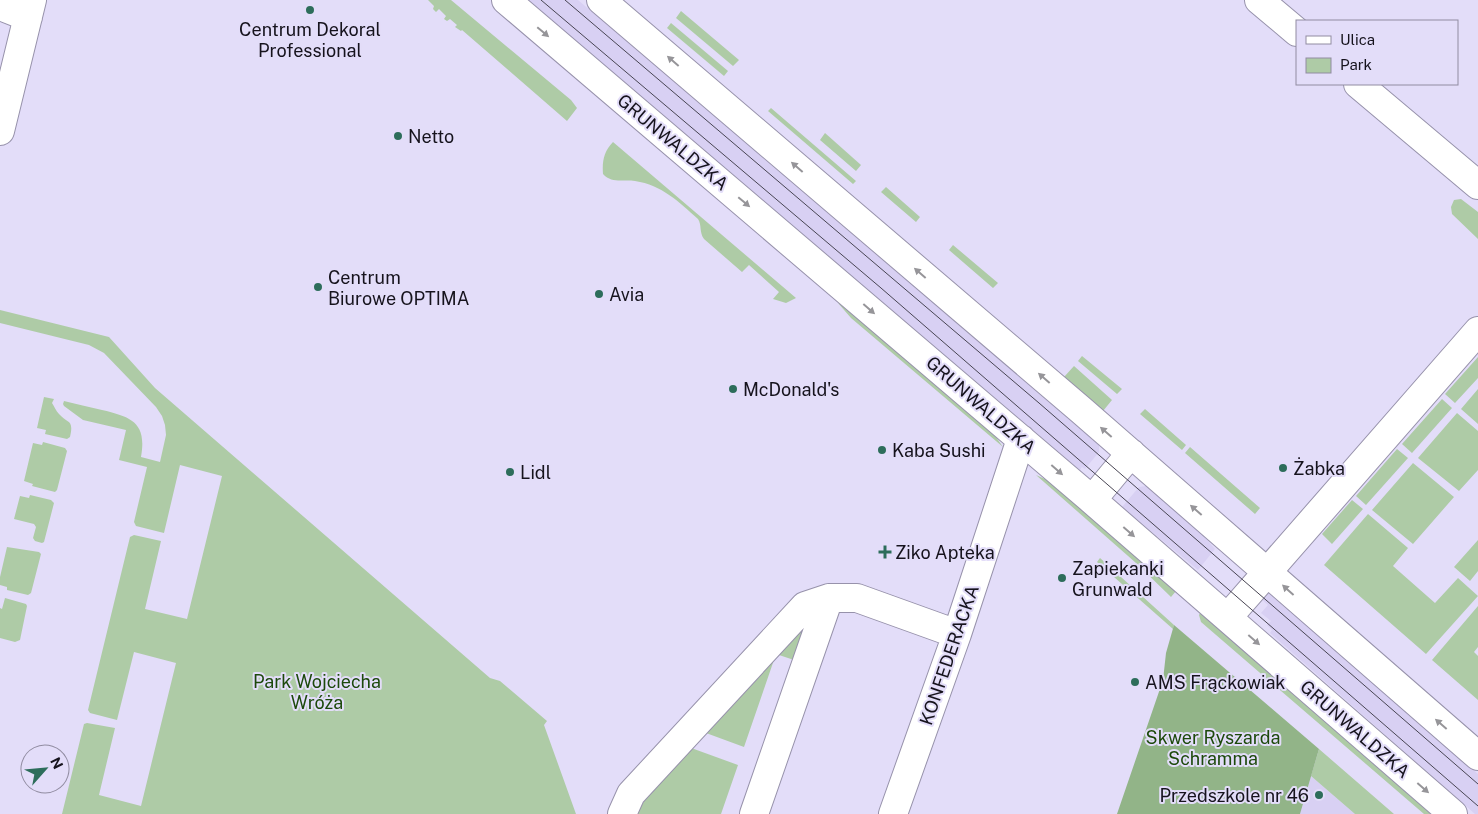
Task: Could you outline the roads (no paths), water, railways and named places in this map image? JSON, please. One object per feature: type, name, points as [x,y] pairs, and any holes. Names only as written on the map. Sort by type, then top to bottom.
[{"type":"street","name":"GRUNWALDZKA","points":[[506,0],[1092,500],[1453,814]]},
{"type":"street","points":[[601,0],[1267,571],[1478,756]]},
{"type":"street","points":[[1259,0],[1296,31]]},
{"type":"street","points":[[0,6],[30,8],[0,131]]},
{"type":"street","points":[[1359,85],[1478,185]]},
{"type":"street","points":[[1228,617],[1478,332]]},
{"type":"street","name":"KONFEDERACKA","points":[[893,814],[957,634],[1021,439]]},
{"type":"street","points":[[1092,500],[1131,454]]},
{"type":"street","points":[[622,814],[631,794],[805,606],[829,598],[857,598],[957,634]]},
{"type":"street","points":[[754,814],[829,598]]},
{"type":"tram line","points":[[541,0],[881,288],[1478,806]]},
{"type":"tram line","points":[[565,0],[1039,403],[1478,784]]},
{"type":"place","name":"Centrum Dekoral Professional","points":[[310,10]]},
{"type":"place","name":"Netto","points":[[398,136]]},
{"type":"place","name":"Centrum Biurowe OPTIMA","points":[[318,287]]},
{"type":"place","name":"Avia","points":[[599,294]]},
{"type":"place","name":"McDonald's","points":[[733,389]]},
{"type":"place","name":"Kaba Sushi","points":[[882,450]]},
{"type":"place","name":"Żabka","points":[[1283,468]]},
{"type":"place","name":"Lidl","points":[[510,472]]},
{"type":"place","name":"Ziko Apteka","points":[[885,552]]},
{"type":"place","name":"Zapiekanki Grunwald","points":[[1062,578]]},
{"type":"place","name":"AMS Frąckowiak","points":[[1135,682]]},
{"type":"place","name":"Przedszkole nr 46","points":[[1319,795]]},
{"type":"park label","name":"Park Wojciecha Wróża","points":[[317,691]]},
{"type":"park label","name":"Skwer Ryszarda Schramma","points":[[1213,748]]}]
